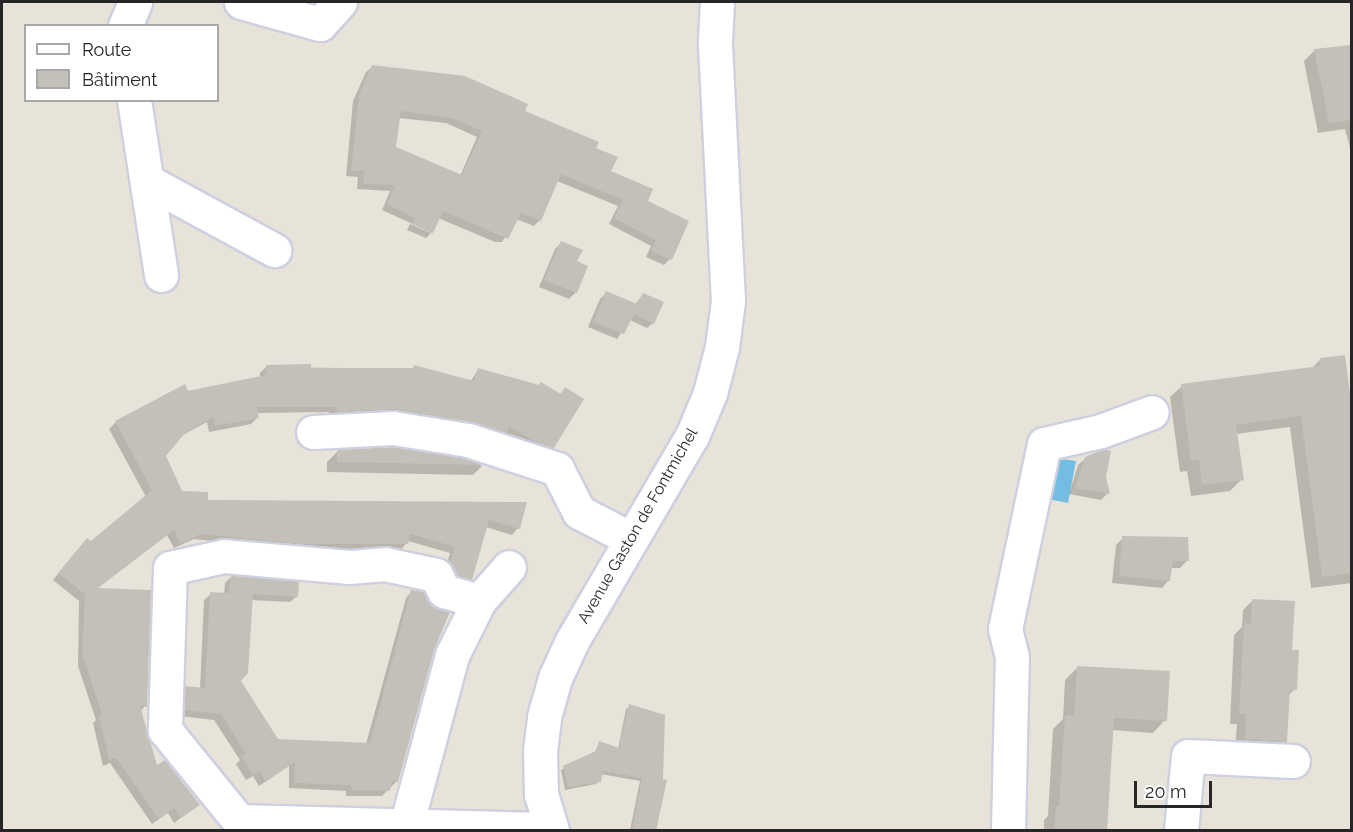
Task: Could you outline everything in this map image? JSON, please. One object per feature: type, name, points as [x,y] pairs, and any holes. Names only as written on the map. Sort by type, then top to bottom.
[{"type":"street","points":[[126,24],[135,2]]},
{"type":"street","points":[[241,2],[320,24],[340,2]]},
{"type":"street","name":"Avenue Gaston de Fontmichel","points":[[551,830],[541,795],[540,751],[544,717],[555,678],[572,641],[692,436],[711,393],[722,347],[728,301],[715,40],[717,2]]},
{"type":"street","points":[[134,102],[161,275]]},
{"type":"street","points":[[147,181],[274,250]]},
{"type":"street","points":[[1008,831],[1012,657],[1005,629],[1044,444],[1101,431],[1152,412]]},
{"type":"street","points":[[313,432],[393,428],[468,440],[557,469],[579,512],[631,539]]},
{"type":"street","points":[[479,601],[444,591],[436,575],[385,564],[349,567],[224,556],[170,568],[165,730],[238,821],[551,830]]},
{"type":"street","points":[[406,826],[452,655],[479,601],[509,567]]},
{"type":"street","points":[[1181,831],[1188,756],[1293,761]]},
{"type":"water","points":[[1055,458],[1076,461],[1068,503],[1048,499]]},
{"type":"building","points":[[1352,45],[1352,120],[1329,123],[1314,49]]},
{"type":"building","points":[[372,65],[465,76],[528,104],[525,111],[599,142],[596,148],[618,157],[611,171],[653,189],[648,201],[689,221],[672,260],[651,251],[656,240],[614,218],[623,200],[561,174],[541,221],[521,213],[508,239],[443,211],[433,233],[412,224],[415,218],[387,204],[395,185],[363,184],[364,171],[351,171],[359,94]],"holes":[[[401,111],[452,118],[482,131],[462,175],[396,147]]]},
{"type":"building","points":[[561,241],[583,250],[577,261],[588,266],[577,293],[544,280]]},
{"type":"building","points":[[606,291],[637,304],[643,293],[664,302],[654,324],[634,314],[624,334],[593,322]]},
{"type":"building","points":[[1345,355],[1352,408],[1352,573],[1322,577],[1301,416],[1236,425],[1244,480],[1202,485],[1199,460],[1191,461],[1181,384],[1320,366],[1320,358]]},
{"type":"building","points":[[311,364],[311,368],[413,368],[414,365],[474,381],[478,368],[539,385],[541,382],[561,394],[565,387],[584,399],[554,448],[537,443],[509,426],[507,433],[471,422],[396,409],[338,412],[335,407],[257,407],[259,418],[215,426],[213,417],[185,433],[166,456],[182,491],[208,492],[208,500],[527,502],[520,529],[489,520],[472,580],[457,575],[450,563],[455,547],[411,534],[408,544],[302,544],[201,534],[180,543],[174,530],[98,588],[151,590],[147,707],[140,706],[157,765],[165,760],[200,805],[181,818],[174,808],[159,819],[116,758],[109,760],[99,715],[102,714],[82,653],[85,594],[58,573],[87,538],[91,541],[152,490],[115,421],[185,384],[188,391],[266,375],[266,365]]},
{"type":"building","points":[[392,447],[464,458],[485,465],[337,462],[337,450]]},
{"type":"building","points":[[1105,449],[1111,451],[1106,477],[1110,494],[1075,488],[1085,457]]},
{"type":"building","points":[[1122,536],[1188,537],[1189,561],[1173,561],[1170,581],[1119,576]]},
{"type":"building","points":[[231,575],[299,581],[298,597],[253,594],[248,673],[241,681],[278,739],[370,743],[411,590],[424,592],[432,606],[450,612],[434,650],[398,782],[392,781],[390,791],[352,790],[351,785],[294,783],[295,762],[265,781],[260,771],[253,775],[241,756],[246,754],[221,714],[184,710],[185,686],[205,688],[210,592],[229,593]]},
{"type":"building","points":[[1252,599],[1295,601],[1292,650],[1299,650],[1297,690],[1290,690],[1287,742],[1245,739],[1246,714],[1239,714],[1244,623],[1251,624]]},
{"type":"building","points":[[1077,666],[1170,671],[1167,721],[1114,718],[1107,831],[1054,831],[1056,806],[1059,806],[1065,715],[1074,716]]},
{"type":"building","points":[[629,704],[665,715],[663,779],[667,780],[656,831],[632,831],[642,778],[603,771],[601,782],[568,787],[563,766],[596,751],[599,741],[619,748]]}]
